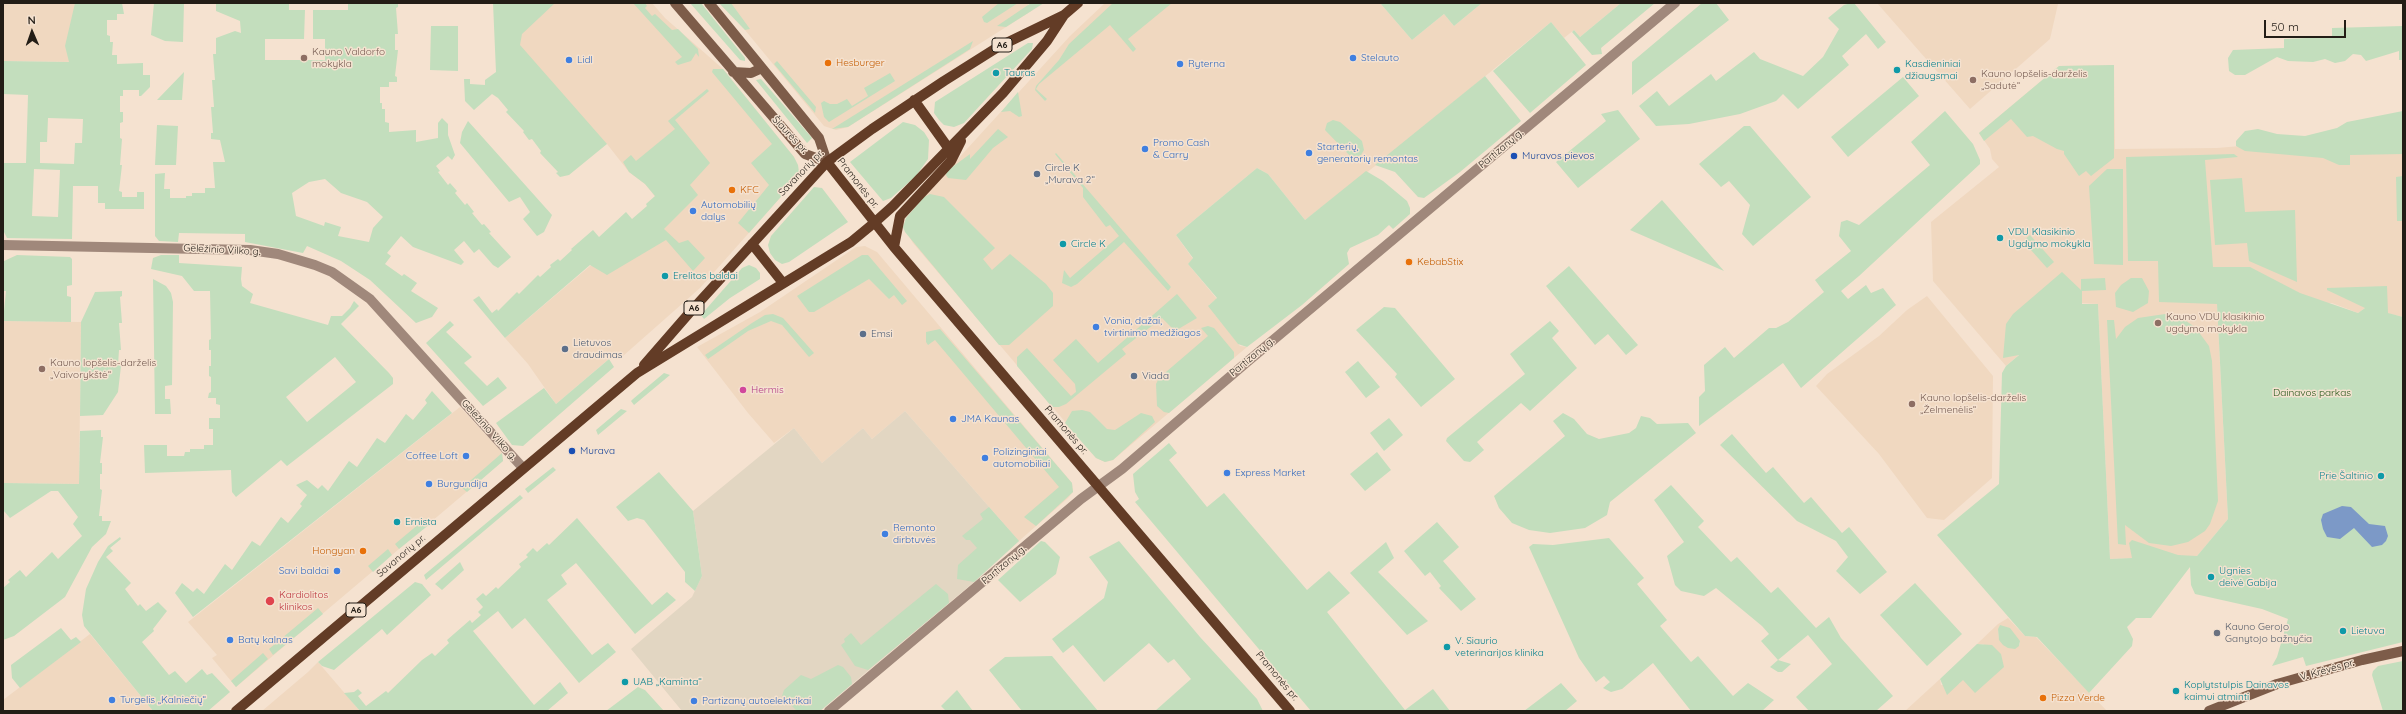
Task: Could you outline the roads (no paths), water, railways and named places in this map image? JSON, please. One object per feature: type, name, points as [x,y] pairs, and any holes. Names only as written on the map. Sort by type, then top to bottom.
[{"type":"main road","name":"Šiaurės pr.","points":[[675,3],[805,154],[827,162]]},
{"type":"main road","name":"Šiaurės pr.","points":[[709,3],[819,138],[827,162]]},
{"type":"main road","name":"Savanorių pr.","points":[[236,711],[637,373],[851,242],[874,223],[963,135],[1026,66],[1064,15],[1078,3]]},
{"type":"main road","name":"Savanorių pr.","points":[[637,373],[827,162],[914,100],[998,47],[1064,15]]},
{"type":"main road","points":[[734,72],[752,73],[762,68]]},
{"type":"main road","points":[[914,100],[949,149]]},
{"type":"main road","points":[[894,247],[900,216],[951,161],[963,135]]},
{"type":"main road","name":"Pramonės pr.","points":[[827,162],[894,247],[1290,711]]},
{"type":"main road","points":[[752,244],[783,283]]},
{"type":"main road","name":"V. Krėvės pr.","points":[[2208,711],[2277,684],[2362,660],[2403,651]]},
{"type":"street","name":"Partizanų g.","points":[[829,711],[1676,3]]},
{"type":"street","name":"Geležinio Vilko g.","points":[[3,245],[250,250],[278,254],[315,265],[332,272],[370,299],[523,468]]},
{"type":"water","points":[[2342,506],[2351,507],[2369,524],[2385,526],[2388,536],[2386,541],[2382,545],[2372,547],[2354,528],[2340,539],[2327,537],[2321,520],[2323,514]]},
{"type":"place","name":"Kauno Valdorfo mokykla","points":[[304,58]]},
{"type":"place","name":"Stelauto","points":[[1353,58]]},
{"type":"place","name":"Lidl","points":[[569,60]]},
{"type":"place","name":"Hesburger","points":[[828,63]]},
{"type":"place","name":"Ryterna","points":[[1180,64]]},
{"type":"place","name":"Kasdieniniai džiaugsmai","points":[[1897,70]]},
{"type":"place","name":"Tauras","points":[[996,73]]},
{"type":"place","name":"Kauno lopšelis-darželis „Sadutė“","points":[[1973,80]]},
{"type":"place","name":"Promo Cash & Carry","points":[[1145,149]]},
{"type":"place","name":"Starterių, generatorių remontas","points":[[1309,153]]},
{"type":"place","name":"Muravos pievos","points":[[1514,156]]},
{"type":"place","name":"Circle K „Murava 2“","points":[[1037,174]]},
{"type":"place","name":"KFC","points":[[732,190]]},
{"type":"place","name":"Automobilių dalys","points":[[693,211]]},
{"type":"place","name":"VDU Klasikinio Ugdymo mokykla","points":[[2000,238]]},
{"type":"place","name":"Circle K","points":[[1063,244]]},
{"type":"place","name":"KebabStix","points":[[1409,262]]},
{"type":"place","name":"Erelitos baldai","points":[[665,276]]},
{"type":"place","name":"Kauno VDU klasikinio ugdymo mokykla","points":[[2158,323]]},
{"type":"place","name":"Vonia, dažai, tvirtinimo medžiagos","points":[[1096,327]]},
{"type":"place","name":"Emsi","points":[[863,334]]},
{"type":"place","name":"Lietuvos draudimas","points":[[565,349]]},
{"type":"place","name":"Kauno lopšelis-darželis „Vaivorykštė“","points":[[42,369]]},
{"type":"place","name":"Viada","points":[[1134,376]]},
{"type":"place","name":"Hermis","points":[[743,390]]},
{"type":"place","name":"Kauno lopšelis-darželis „Želmenėlis“","points":[[1912,404]]},
{"type":"place","name":"JMA Kaunas","points":[[953,419]]},
{"type":"place","name":"Murava","points":[[572,451]]},
{"type":"place","name":"Coffee Loft","points":[[466,456]]},
{"type":"place","name":"Polizinginiai automobiliai","points":[[985,458]]},
{"type":"place","name":"Express Market","points":[[1227,473]]},
{"type":"place","name":"Prie Šaltinio","points":[[2381,476]]},
{"type":"place","name":"Burgundija","points":[[429,484]]},
{"type":"place","name":"Ernista","points":[[397,522]]},
{"type":"place","name":"Remonto dirbtuvės","points":[[885,534]]},
{"type":"place","name":"Hongyan","points":[[363,551]]},
{"type":"place","name":"Savi baldai","points":[[337,571]]},
{"type":"place","name":"Ugnies deivė Gabija","points":[[2211,577]]},
{"type":"place","name":"Kardiolitos klinikos","points":[[270,601]]},
{"type":"place","name":"Lietuva","points":[[2343,631]]},
{"type":"place","name":"Kauno Gerojo Ganytojo bažnyčia","points":[[2217,633]]},
{"type":"place","name":"Batų kalnas","points":[[230,640]]},
{"type":"place","name":"V. Siaurio veterinarijos klinika","points":[[1447,647]]},
{"type":"place","name":"UAB „Kaminta“","points":[[625,682]]},
{"type":"place","name":"Koplytstulpis Dainavos kaimui atminti","points":[[2176,691]]},
{"type":"place","name":"Pizza Verde","points":[[2043,698]]},
{"type":"place","name":"Turgelis „Kalniečių“","points":[[112,700]]},
{"type":"place","name":"Partizanų autoelektrikai","points":[[694,701]]},
{"type":"park label","name":"Dainavos parkas","points":[[2312,393]]}]
